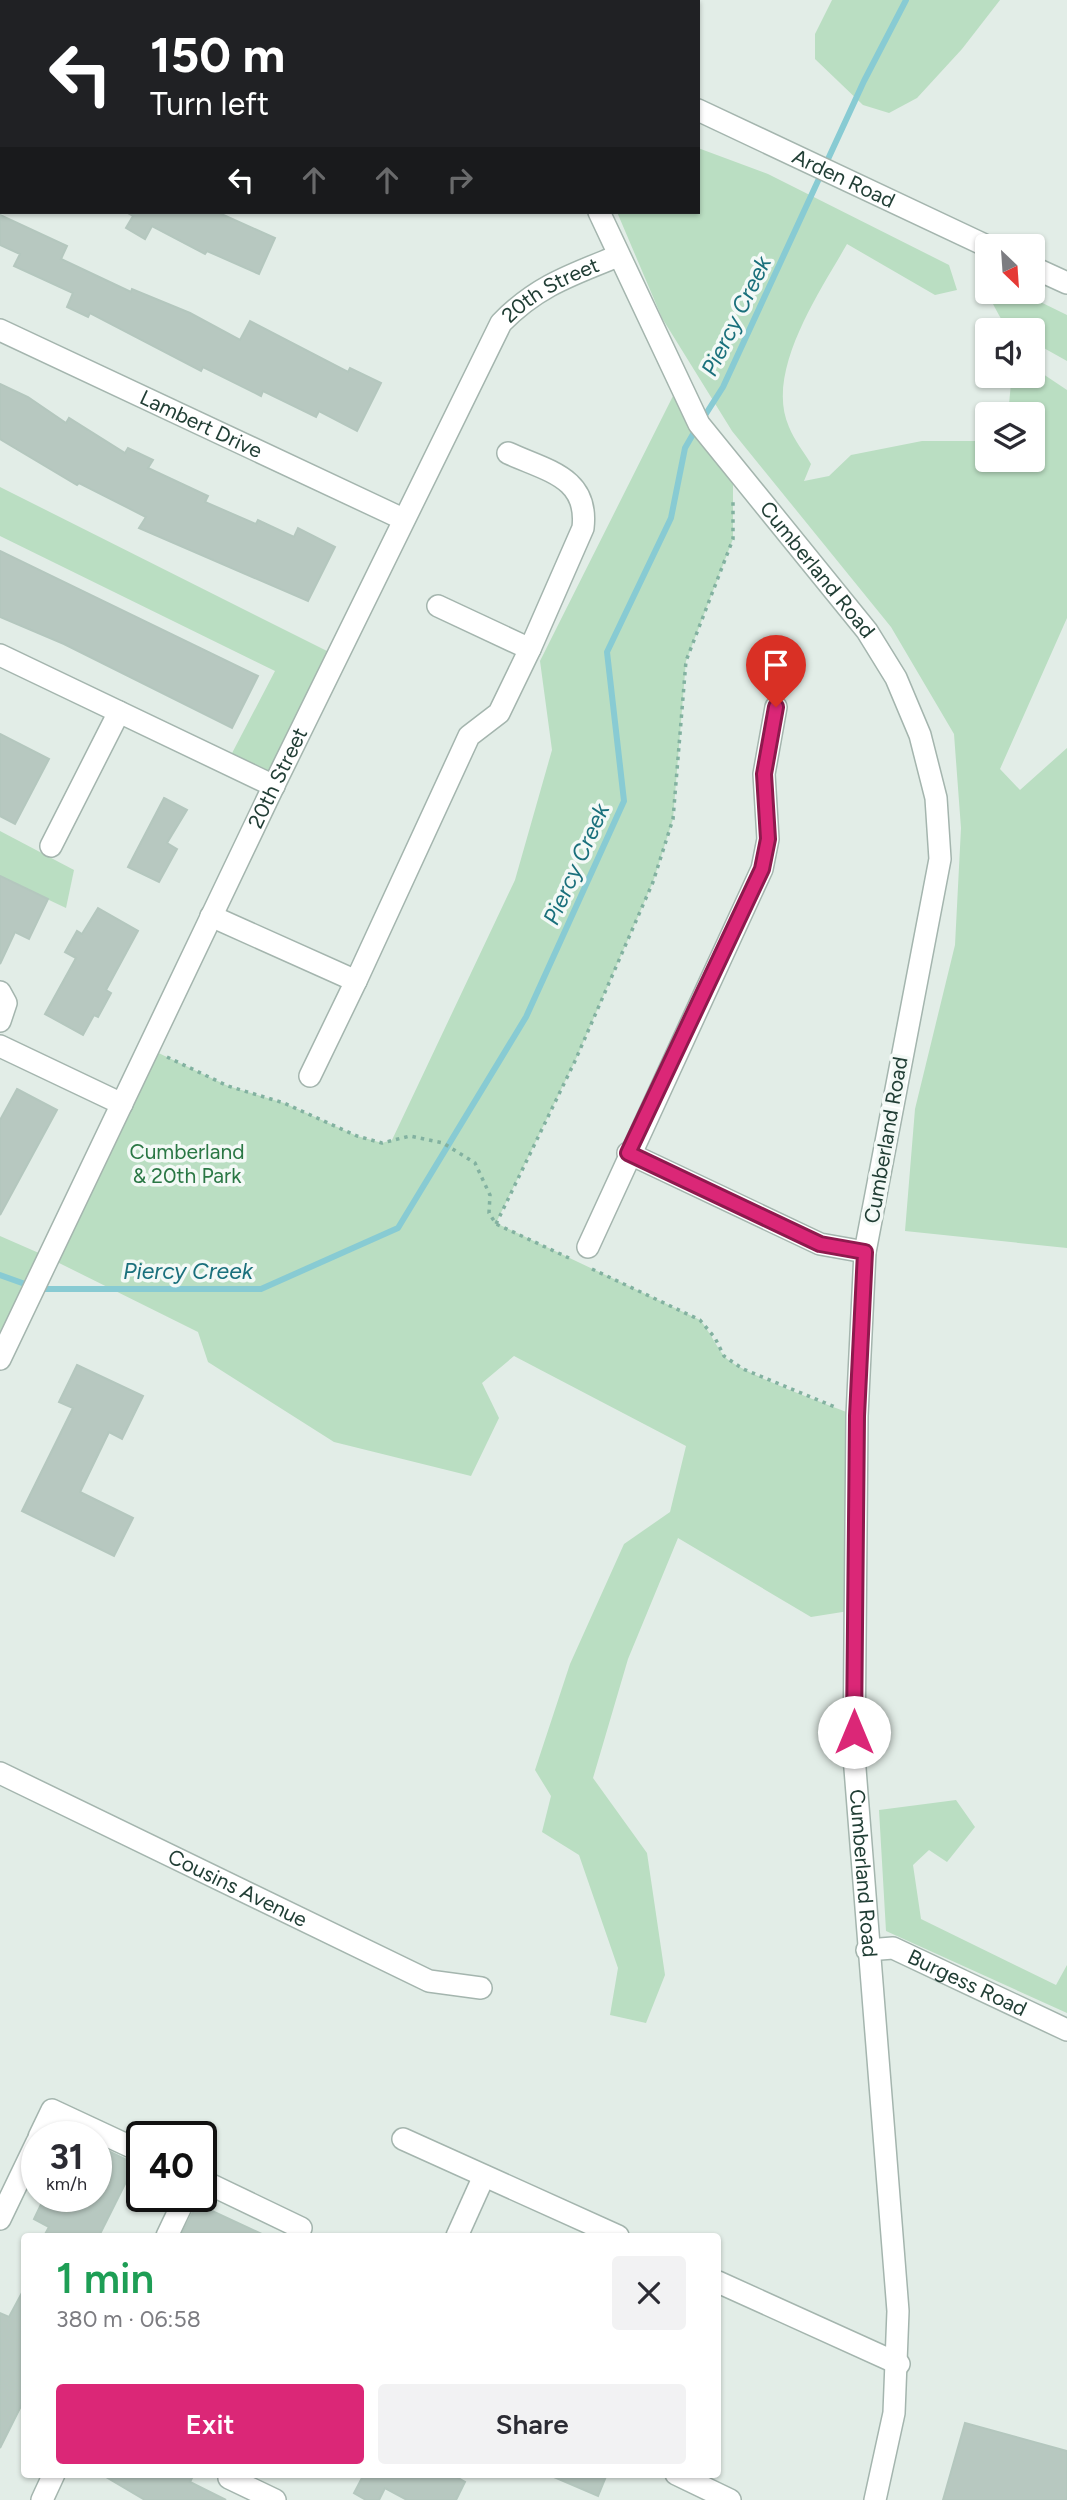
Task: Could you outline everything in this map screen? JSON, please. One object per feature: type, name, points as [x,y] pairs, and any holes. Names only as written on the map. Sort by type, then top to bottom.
[{"type":"street","name":"Arden Road","points":[[700,111],[975,240]]},
{"type":"street","name":"Cumberland Road","points":[[600,214],[699,424],[867,631],[896,678],[920,735],[936,798],[940,859],[865,1252],[857,1416],[854,1756],[867,1951],[898,2311],[894,2413],[875,2500]]},
{"type":"street","name":"20th Street","points":[[0,1359],[211,916],[501,323],[524,300],[548,284],[618,256]]},
{"type":"street","points":[[1045,273],[1067,283]]},
{"type":"street","name":"Lambert Drive","points":[[0,330],[403,519]]},
{"type":"street","points":[[310,1076],[469,736],[499,713],[583,528],[585,510],[582,497],[570,482],[509,453]]},
{"type":"street","points":[[438,606],[530,649]]},
{"type":"street","points":[[0,654],[274,786]]},
{"type":"street","points":[[588,1247],[628,1153],[762,869],[768,839],[764,774],[776,707]]},
{"type":"street","points":[[51,846],[119,712]]},
{"type":"street","points":[[211,916],[356,981]]},
{"type":"street","points":[[0,992],[6,1003],[0,1021]]},
{"type":"street","points":[[0,1046],[121,1104]]},
{"type":"street","points":[[628,1153],[820,1244],[865,1252]]},
{"type":"street","name":"Cousins Avenue","points":[[0,1773],[429,1981],[481,1988]]},
{"type":"street","name":"Burgess Road","points":[[867,1951],[893,1948],[1067,2030]]},
{"type":"street","points":[[47,2121],[52,2110],[76,2121]]},
{"type":"street","points":[[402,2139],[611,2233]]},
{"type":"street","points":[[0,2219],[21,2175]]},
{"type":"street","points":[[458,2233],[484,2176]]},
{"type":"street","points":[[217,2188],[301,2228]]},
{"type":"street","points":[[168,2233],[178,2212]]},
{"type":"street","points":[[721,2283],[898,2364]]},
{"type":"street","points":[[42,2500],[52,2478]]},
{"type":"street","points":[[229,2478],[275,2500]]},
{"type":"street","points":[[684,2478],[730,2500]]},
{"type":"path","points":[[496,1224],[575,1061],[653,882],[673,819],[686,661],[733,539],[733,469]]},
{"type":"path","points":[[148,1048],[229,1086],[284,1102],[357,1136],[382,1143],[410,1136],[443,1143],[475,1163],[490,1195],[489,1213],[496,1224],[700,1320],[715,1338],[724,1356],[743,1368],[857,1416]]},
{"type":"green space","points":[[832,0],[1000,0],[962,49],[917,98],[889,113],[863,105],[815,59],[815,34]]},
{"type":"green space","points":[[700,149],[768,174],[949,265],[957,290],[935,295],[847,244],[799,332],[784,382],[783,405],[789,427],[811,464],[804,481],[829,476],[851,455],[922,441],[975,441],[975,472],[1045,472],[1045,402],[1009,402],[1011,388],[1045,388],[1045,375],[1067,390],[1067,618],[1000,769],[1020,790],[1067,748],[1067,1248],[905,1231],[915,1109],[955,945],[961,828],[954,734],[891,627],[732,431],[662,318],[618,214],[700,214]]},
{"type":"green space","points":[[993,304],[1045,304],[1067,315],[1067,361],[1045,349],[1045,318],[1001,318]]},
{"type":"green space","name":"Cumberland & 20th Park","points":[[679,384],[733,469],[733,539],[686,661],[673,819],[653,882],[575,1061],[496,1223],[700,1320],[724,1356],[732,1363],[857,1416],[855,1610],[811,1617],[678,1538],[628,1659],[593,1778],[647,1853],[665,1975],[646,2023],[610,2015],[618,1968],[579,1855],[542,1832],[551,1796],[535,1770],[570,1664],[624,1544],[670,1512],[686,1446],[514,1356],[482,1383],[499,1418],[471,1476],[334,1442],[208,1362],[198,1332],[49,1258],[0,1359],[0,1236],[48,1257],[148,1048],[228,1086],[284,1103],[357,1136],[382,1143],[392,1140],[515,880],[552,750],[540,661]]},
{"type":"green space","points":[[0,487],[337,656],[277,779],[230,757],[275,671],[0,536]]},
{"type":"green space","points":[[0,831],[74,870],[66,908],[0,877]]},
{"type":"green space","points":[[956,1800],[975,1827],[947,1862],[929,1850],[913,1865],[921,1919],[1056,1985],[1067,1965],[1067,2013],[886,1931],[879,1810]]},
{"type":"building","points":[[130,214],[221,214],[275,238],[259,274],[207,251],[205,254],[152,226],[145,239],[126,228],[133,216]]},
{"type":"building","points":[[0,215],[67,246],[61,259],[131,292],[132,289],[190,313],[240,340],[250,321],[348,372],[350,368],[381,383],[357,431],[319,411],[316,417],[263,391],[261,396],[203,367],[201,371],[90,313],[88,317],[67,307],[73,293],[14,266],[20,254],[0,245]]},
{"type":"building","points":[[0,384],[28,397],[66,423],[69,418],[125,453],[128,448],[153,460],[148,468],[208,496],[205,502],[256,524],[258,520],[294,537],[298,528],[335,547],[308,601],[139,528],[146,517],[79,483],[77,485],[0,439]]},
{"type":"building","points":[[0,551],[258,676],[232,728],[64,644],[0,617]]},
{"type":"building","points":[[0,734],[49,759],[15,824],[0,816]]},
{"type":"building","points":[[164,798],[187,810],[167,843],[177,849],[159,882],[128,867]]},
{"type":"building","points":[[0,876],[48,899],[29,939],[15,932],[0,964]]},
{"type":"building","points":[[98,908],[138,931],[106,990],[111,993],[98,1017],[94,1015],[83,1035],[45,1014],[76,958],[65,952],[77,931],[82,934]]},
{"type":"building","points":[[17,1089],[57,1110],[0,1215],[0,1120]]},
{"type":"building","points":[[77,1365],[143,1396],[122,1439],[109,1432],[80,1492],[133,1518],[114,1556],[22,1511],[73,1408],[59,1402]]},
{"type":"building","points":[[112,2153],[126,2160],[126,2182],[112,2210]]},
{"type":"building","points":[[37,2212],[111,2212],[100,2233],[46,2233],[49,2227],[34,2219]]},
{"type":"building","points":[[193,2212],[214,2212],[260,2233],[182,2233]]},
{"type":"building","points":[[21,2295],[21,2406],[0,2448],[0,2313],[9,2317]]},
{"type":"building","points":[[965,2423],[1067,2451],[1067,2500],[943,2500]]},
{"type":"building","points":[[108,2478],[192,2478],[190,2482],[226,2500],[145,2500]]},
{"type":"building","points":[[362,2478],[458,2478],[465,2482],[456,2500],[407,2500],[385,2488],[379,2500],[366,2500],[354,2493]]},
{"type":"building","points":[[556,2478],[605,2478],[598,2496]]},
{"type":"waterway","name":"Piercy Creek","points":[[702,420],[723,387],[864,81],[906,0]]},
{"type":"waterway","name":"Piercy Creek","points":[[0,1275],[39,1289],[261,1289],[398,1228],[526,1017],[624,801],[607,652],[671,518],[685,448],[696,429]]},
{"type":"route","points":[[776,707],[764,774],[768,839],[762,869],[628,1153],[820,1244],[865,1252],[857,1416],[854,1732]]}]
